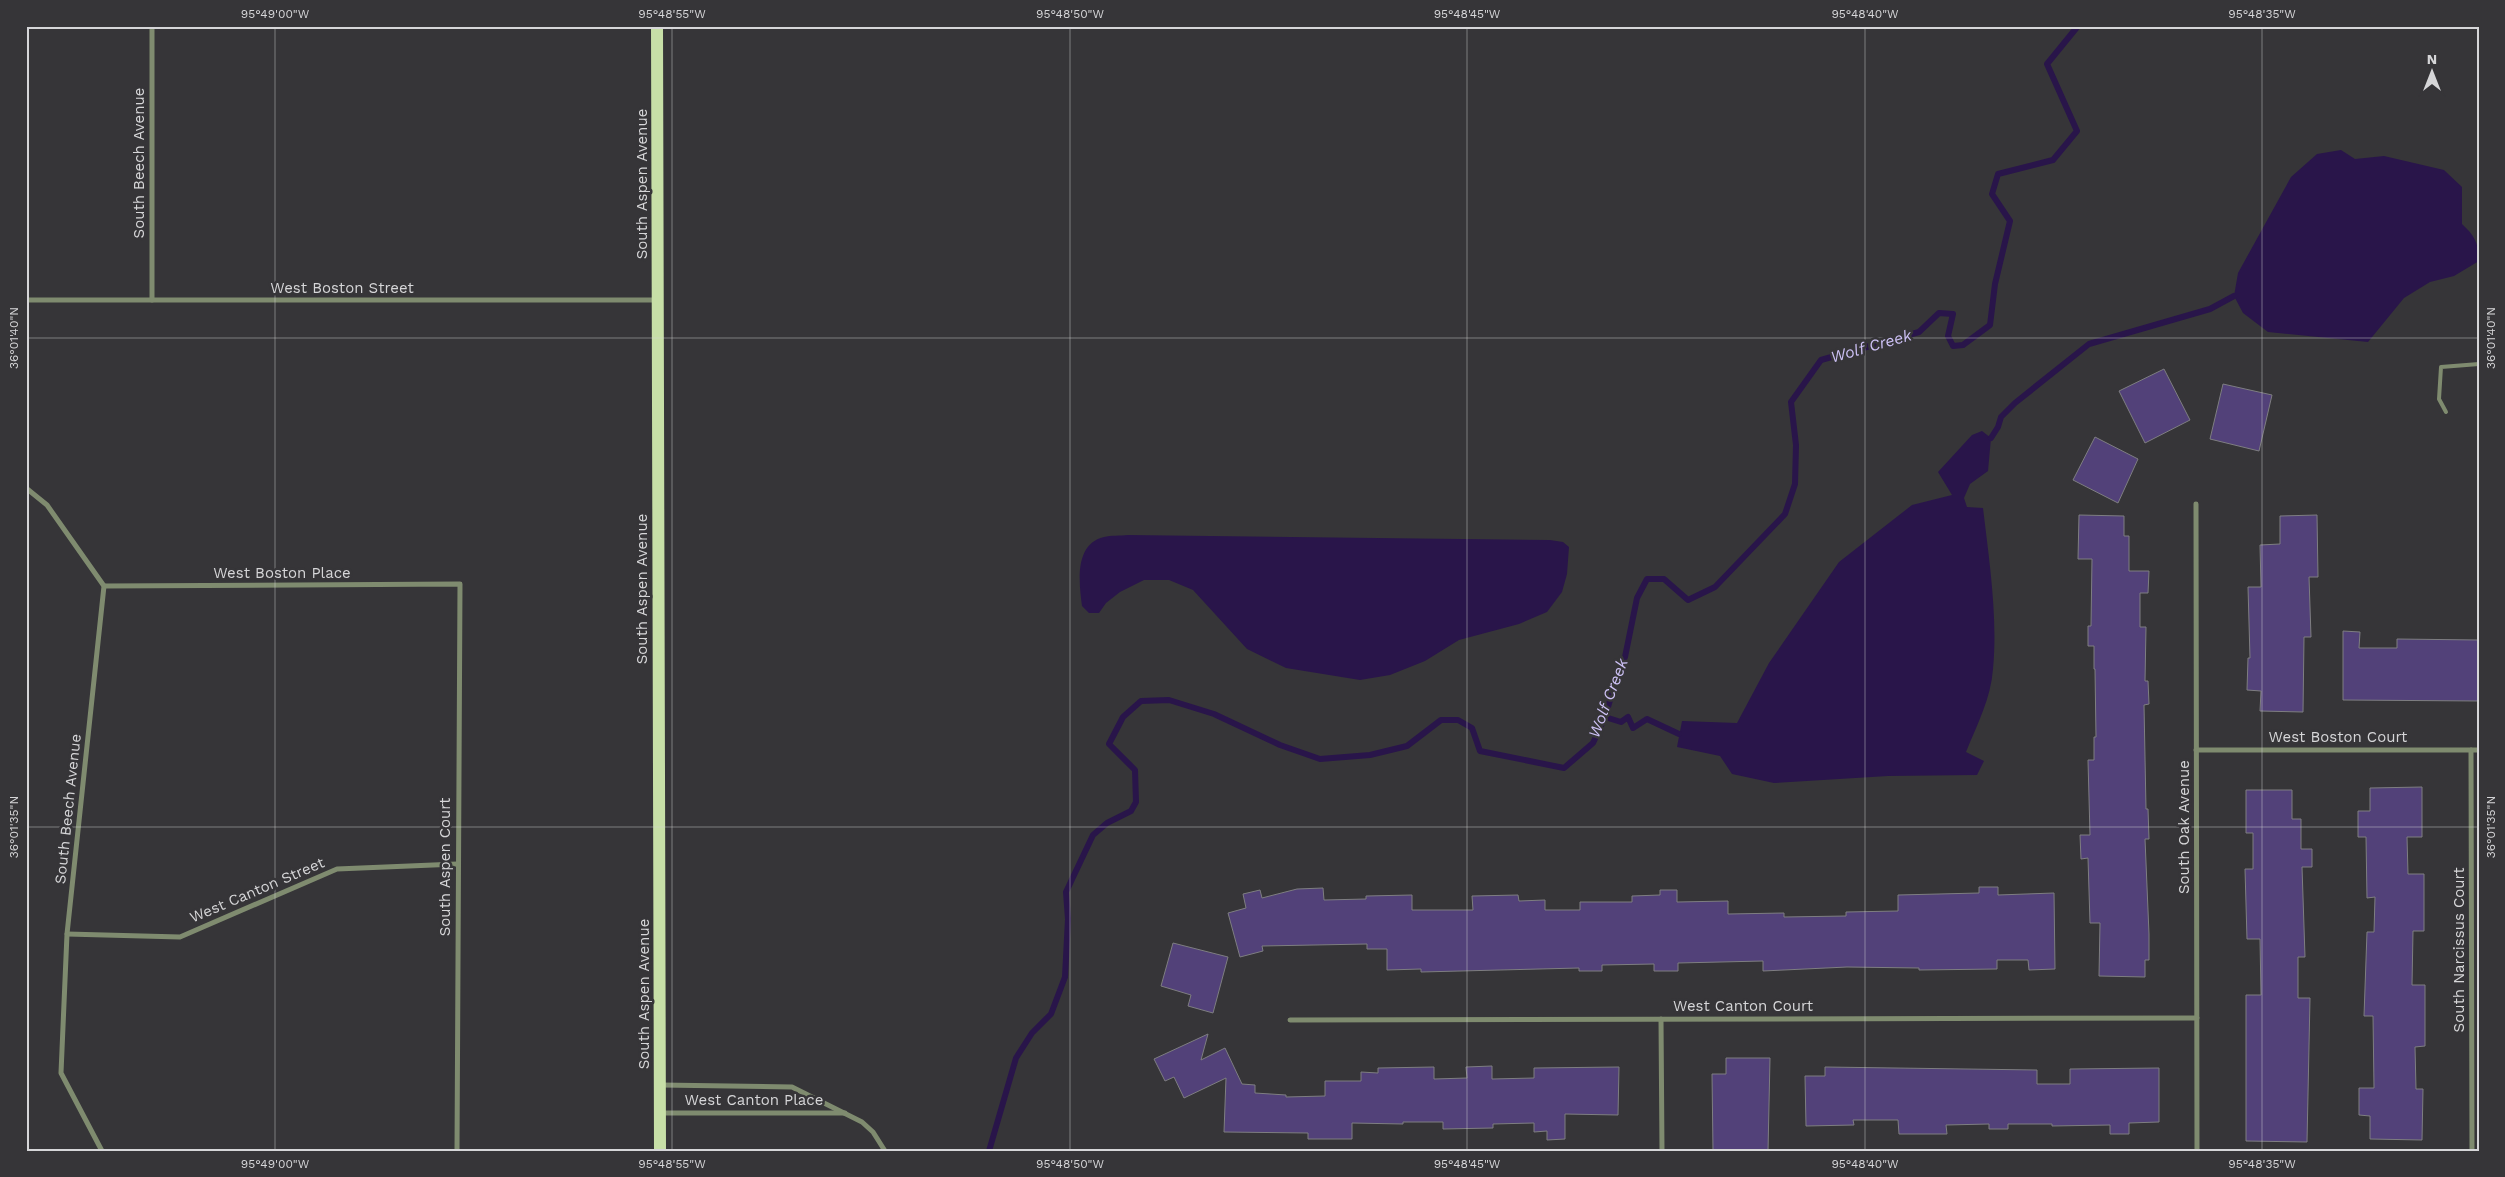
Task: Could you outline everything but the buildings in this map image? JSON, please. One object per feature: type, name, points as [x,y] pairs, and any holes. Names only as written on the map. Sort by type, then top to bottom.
[{"type":"main road","name":"South Aspen Avenue","points":[[657,26],[660,1151]]},
{"type":"street","name":"South Beech Avenue","points":[[152,26],[152,300]]},
{"type":"street","name":"West Boston Street","points":[[26,300],[658,300]]},
{"type":"street","points":[[26,488],[46,505],[104,586]]},
{"type":"street","name":"South Oak Avenue","points":[[2196,504],[2197,1151]]},
{"type":"street","name":"West Boston Place","points":[[104,586],[460,584]]},
{"type":"street","name":"South Aspen Court","points":[[457,1151],[457,864],[460,584]]},
{"type":"street","name":"South Beech Avenue","points":[[102,1151],[61,1073],[67,934],[104,586]]},
{"type":"street","name":"West Boston Court","points":[[2196,750],[2479,750]]},
{"type":"street","name":"South Narcissus Court","points":[[2471,750],[2472,1151]]},
{"type":"street","name":"West Canton Street","points":[[67,934],[180,937],[337,869],[457,864]]},
{"type":"street","name":"West Canton Court","points":[[1290,1020],[2197,1018]]},
{"type":"street","points":[[1661,1019],[1662,1151]]},
{"type":"street","name":"West Canton Place","points":[[661,1085],[792,1087],[847,1112],[873,1132],[885,1151]]},
{"type":"street","name":"West Canton Place","points":[[660,1112],[847,1112]]},
{"type":"lane","points":[[2446,412],[2439,399],[2441,367],[2479,364]]},
{"type":"shaded area","points":[[2341,150],[2355,159],[2384,156],[2444,170],[2462,187],[2462,224],[2475,241],[2479,261],[2454,276],[2430,282],[2404,298],[2368,342],[2268,332],[2243,313],[2234,296],[2238,273],[2291,177],[2317,154]]},
{"type":"shaded area","points":[[1982,431],[1991,438],[1988,471],[1970,484],[1964,498],[1967,507],[1983,508],[1994,609],[1992,680],[1983,711],[1966,752],[1984,761],[1977,775],[1888,776],[1774,783],[1732,774],[1720,756],[1677,747],[1682,721],[1737,723],[1769,663],[1839,562],[1912,505],[1952,495],[1938,472],[1972,435]]},
{"type":"shaded area","points":[[1107,536],[1550,540],[1563,542],[1569,547],[1567,574],[1562,592],[1547,612],[1519,624],[1459,640],[1425,661],[1390,675],[1360,680],[1286,668],[1247,649],[1193,590],[1169,580],[1144,580],[1120,592],[1106,603],[1099,613],[1089,613],[1082,606],[1080,576],[1083,556],[1087,548],[1094,541]]},
{"type":"waterway","name":"Wolf Creek","points":[[989,1151],[1016,1058],[1032,1033],[1051,1014],[1065,977],[1068,919],[1066,892],[1093,835],[1107,823],[1131,811],[1136,802],[1135,770],[1109,744],[1123,717],[1141,701],[1169,700],[1214,714],[1280,745],[1320,759],[1370,755],[1407,746],[1441,720],[1458,720],[1472,728],[1480,751],[1564,768],[1593,743],[1605,717],[1625,657],[1637,598],[1647,579],[1664,579],[1688,600],[1715,587],[1785,514],[1795,484],[1796,445],[1791,402],[1821,360],[1919,332],[1939,313],[1953,314],[1948,336],[1953,346],[1963,345],[1990,325],[1995,284],[2010,221],[1992,194],[1998,174],[2053,160],[2077,131],[2047,64],[2078,26]]},
{"type":"waterway","points":[[1991,438],[1998,427],[2001,417],[2015,403],[2089,344],[2210,309],[2234,296]]},
{"type":"waterway","points":[[1605,717],[1621,722],[1628,717],[1633,728],[1647,719],[1679,734]]}]
